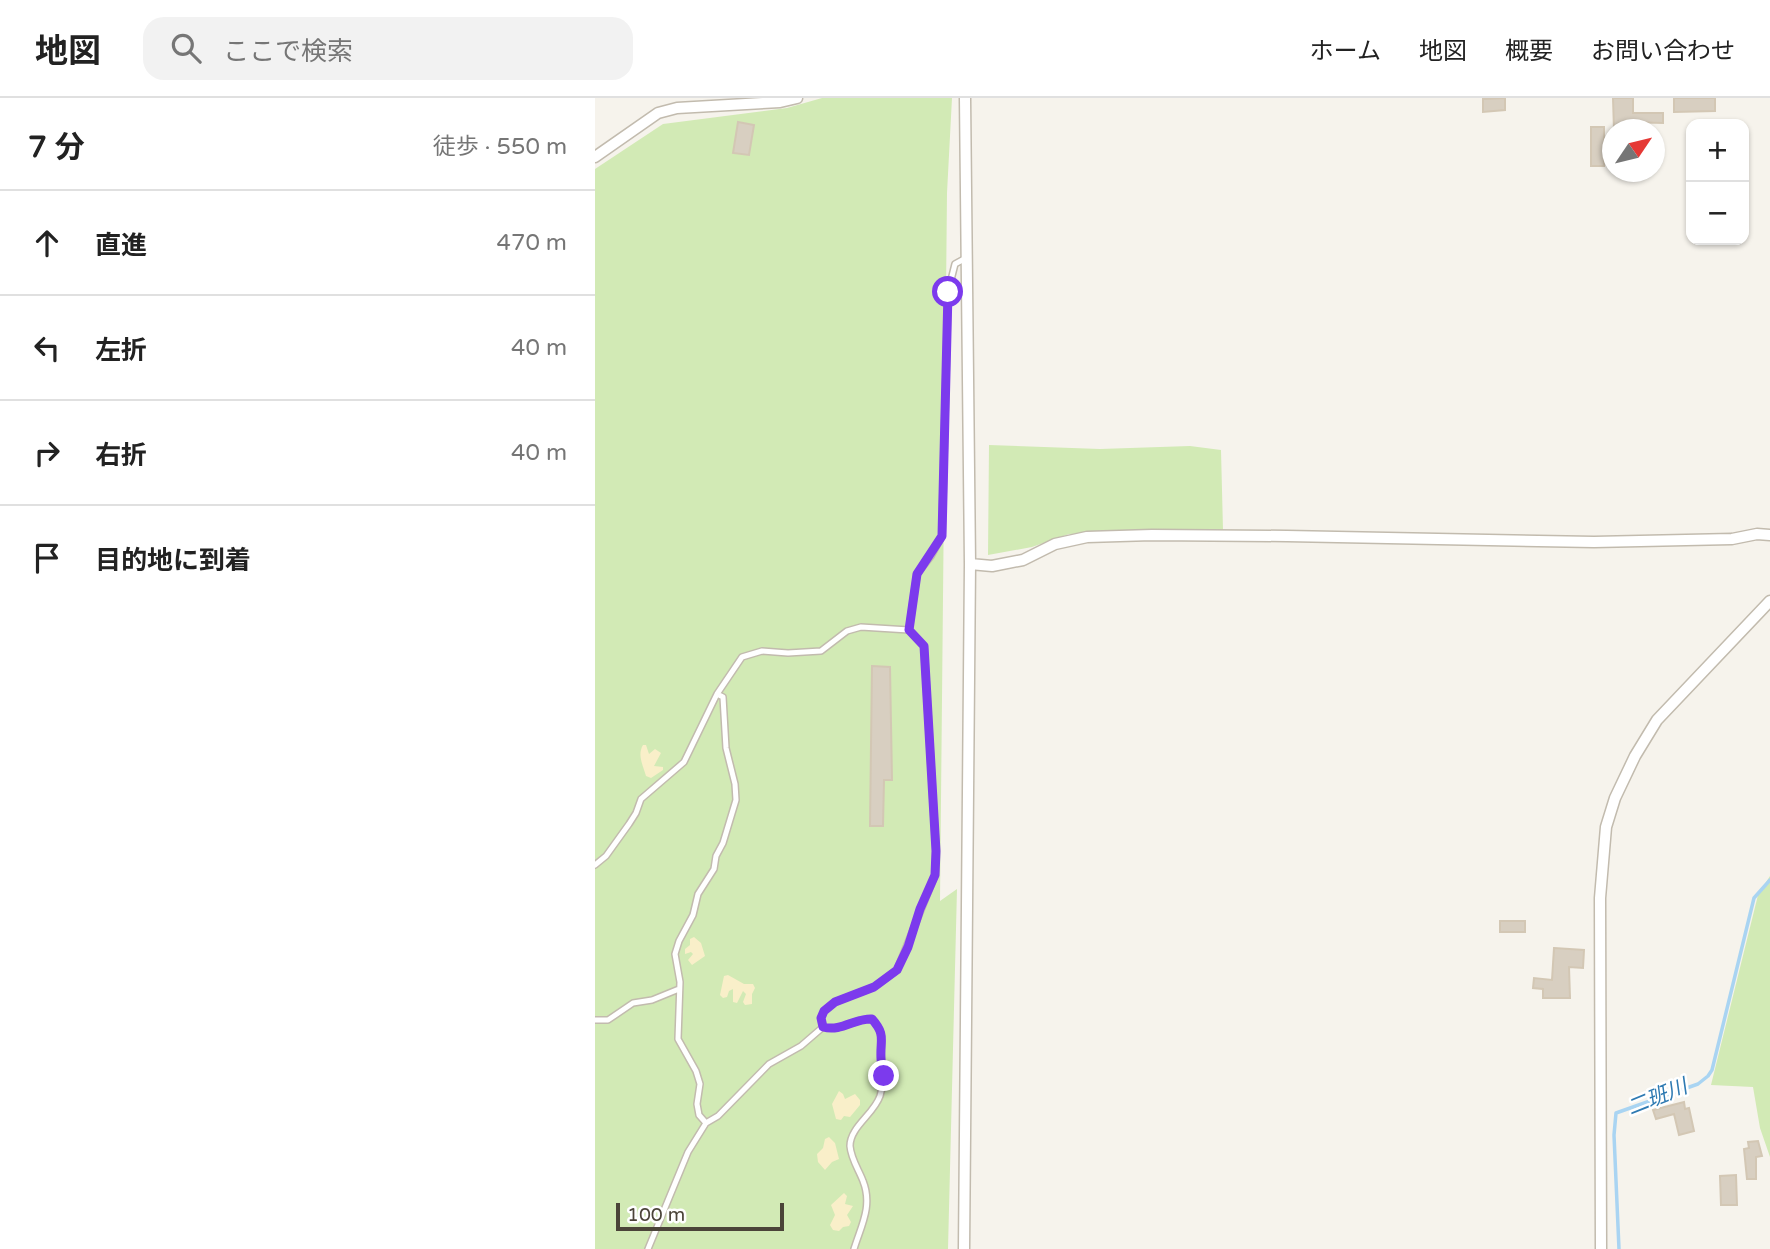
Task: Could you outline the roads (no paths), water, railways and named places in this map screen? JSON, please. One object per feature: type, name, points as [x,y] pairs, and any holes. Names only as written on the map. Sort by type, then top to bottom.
[{"type":"street","points":[[595,157],[658,113],[677,108],[780,102],[797,98]]},
{"type":"street","points":[[964,1249],[970,564],[965,98]]},
{"type":"street","points":[[970,564],[992,566],[1023,560],[1055,544],[1087,537],[1287,536],[1594,542],[1732,539],[1757,534],[1770,535]]},
{"type":"street","points":[[1601,1249],[1600,898],[1606,827],[1615,798],[1635,756],[1657,720],[1770,601]]},
{"type":"lane","points":[[909,630],[917,574],[942,536],[948,292],[955,264],[966,258]]},
{"type":"lane","points":[[595,865],[606,856],[629,824],[641,799],[684,762],[717,694],[742,657],[762,651],[821,651],[847,631],[861,628],[909,630],[924,646],[936,851],[935,875],[897,970],[874,987],[835,1002],[824,1011],[821,1018],[823,1027]]},
{"type":"lane","points":[[706,1123],[699,1115],[697,1104],[700,1084],[696,1071],[678,1039],[680,982],[675,954],[693,915],[698,894],[714,869],[736,800],[726,748],[723,697],[717,694]]},
{"type":"lane","points":[[595,1020],[608,1020],[633,1003],[652,1000],[679,989]]},
{"type":"lane","points":[[823,1027],[833,1030],[863,1018],[872,1019],[881,1028],[883,1042],[881,1058],[884,1076],[879,1098],[854,1132],[850,1145],[855,1164],[865,1184],[868,1209],[854,1249]]},
{"type":"lane","points":[[648,1249],[688,1152],[706,1123],[718,1116],[769,1064],[801,1046],[823,1027]]},
{"type":"waterway","name":"二班川","points":[[1619,1249],[1614,1135],[1616,1113],[1698,1084],[1712,1070],[1754,898],[1770,880]]}]
